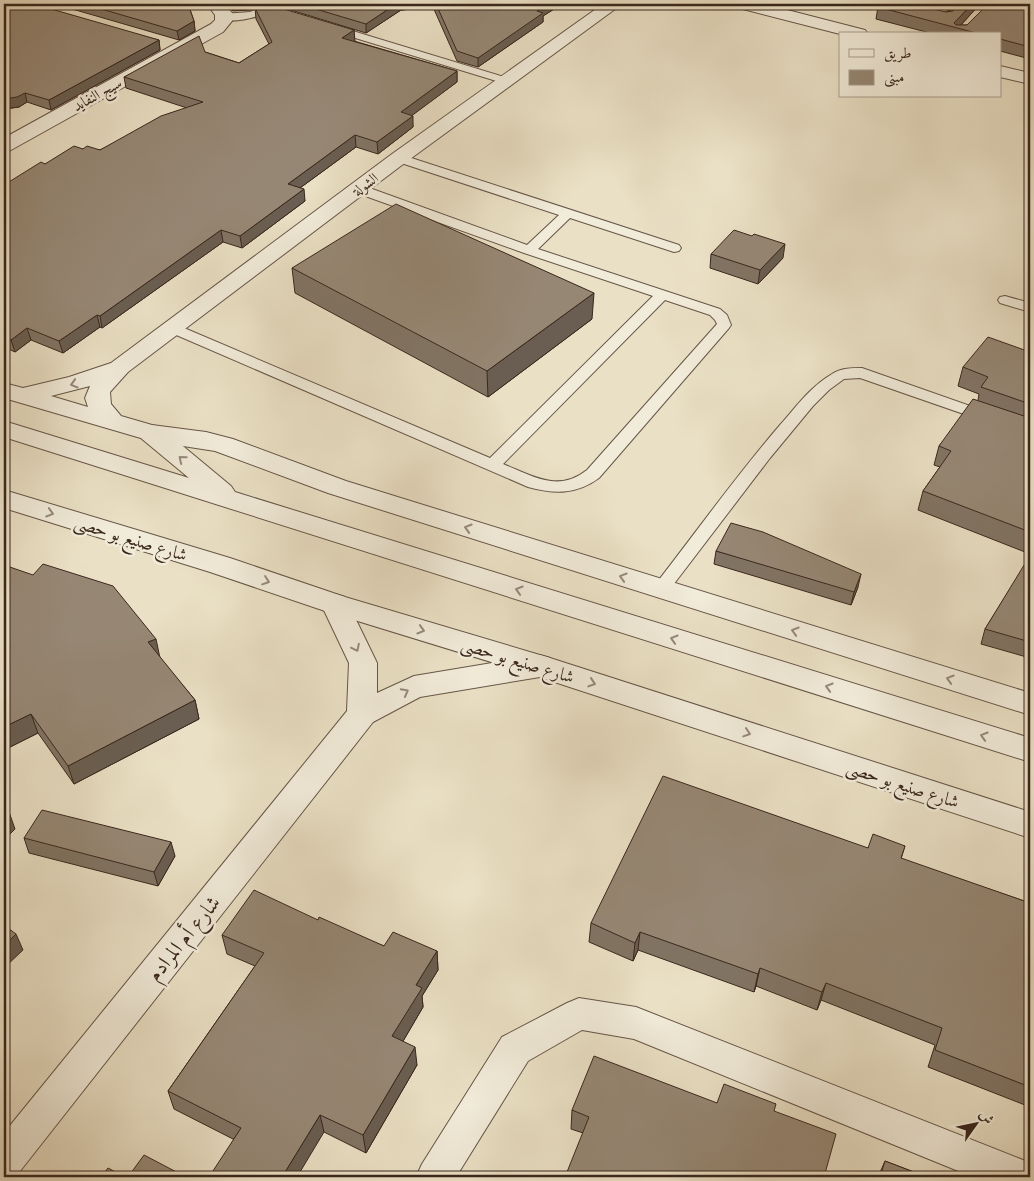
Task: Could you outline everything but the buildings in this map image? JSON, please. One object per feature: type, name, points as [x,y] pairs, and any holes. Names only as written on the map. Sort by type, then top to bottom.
[{"type":"street","name":"الشولة","points":[[111,420],[97,406],[96,399],[100,390],[120,367],[399,158],[614,4]]},
{"type":"street","points":[[745,4],[851,32]]},
{"type":"street","name":"سيج النفايد","points":[[4,146],[217,28],[219,10]]},
{"type":"street","points":[[155,40],[180,48]]},
{"type":"street","points":[[1002,72],[1030,79]]},
{"type":"street","name":"الشولة","points":[[12,393],[76,383],[120,367]]},
{"type":"street","points":[[12,393],[151,433],[206,440],[224,445],[337,487],[1030,704]]},
{"type":"street","points":[[4,429],[1030,750]]},
{"type":"street","points":[[151,433],[233,501]]},
{"type":"street","name":"شارع صنيع بو حصى","points":[[4,499],[220,565],[335,604],[540,666],[1030,825]]},
{"type":"street","points":[[335,604],[363,663],[362,714]]},
{"type":"street","name":"شارع أم المرادم","points":[[4,1162],[362,714],[414,687],[540,666]]},
{"type":"street","points":[[435,1177],[515,1049],[578,1014],[636,1023],[1018,1177]]},
{"type":"lane","points":[[219,10],[244,17],[260,13],[273,6],[287,14]]},
{"type":"lane","points":[[326,26],[507,81]]},
{"type":"lane","points":[[399,158],[674,248]]},
{"type":"lane","points":[[172,328],[492,465],[550,488],[568,488],[584,483],[593,474],[721,331],[724,325],[722,318],[715,312],[529,250],[359,188]]},
{"type":"lane","points":[[529,250],[568,213]]},
{"type":"lane","points":[[492,465],[662,295]]},
{"type":"lane","points":[[1005,300],[1030,308]]},
{"type":"lane","points":[[661,589],[804,407],[826,385],[840,376],[862,373],[1030,432]]},
{"type":"lane","points":[[715,518],[733,525]]}]
